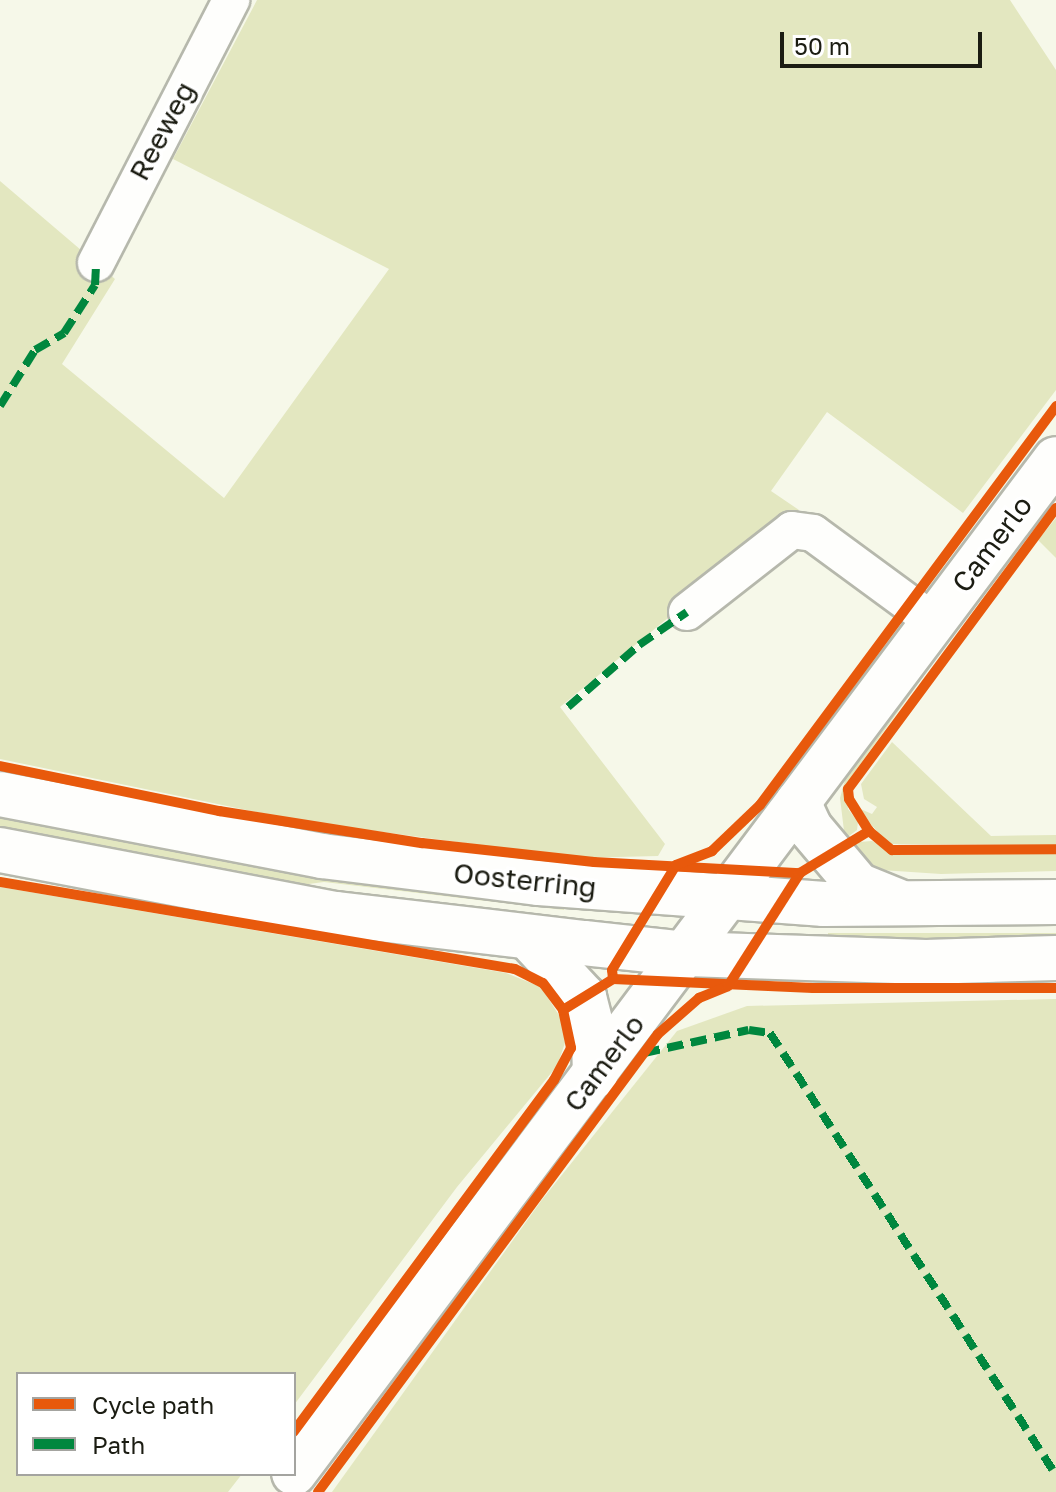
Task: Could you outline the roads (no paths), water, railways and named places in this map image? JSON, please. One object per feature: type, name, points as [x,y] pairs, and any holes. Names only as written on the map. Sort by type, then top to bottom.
[{"type":"main road","name":"Camerlo","points":[[296,1471],[1056,459]]},
{"type":"main road","name":"Oosterring","points":[[0,794],[322,856],[727,899],[907,905],[1056,902]]},
{"type":"main road","points":[[798,802],[810,828],[858,885],[907,905]]},
{"type":"main road","name":"Oosterring","points":[[0,850],[337,914],[529,938],[687,954],[926,962],[1056,958]]},
{"type":"main road","points":[[529,938],[584,997],[594,1036],[595,1076]]},
{"type":"main road","name":"Camerlo","points":[[280,1492],[292,1476]]},
{"type":"street","name":"Reeweg","points":[[96,263],[231,0]]},
{"type":"street","points":[[687,612],[792,530],[813,533],[934,622]]}]
